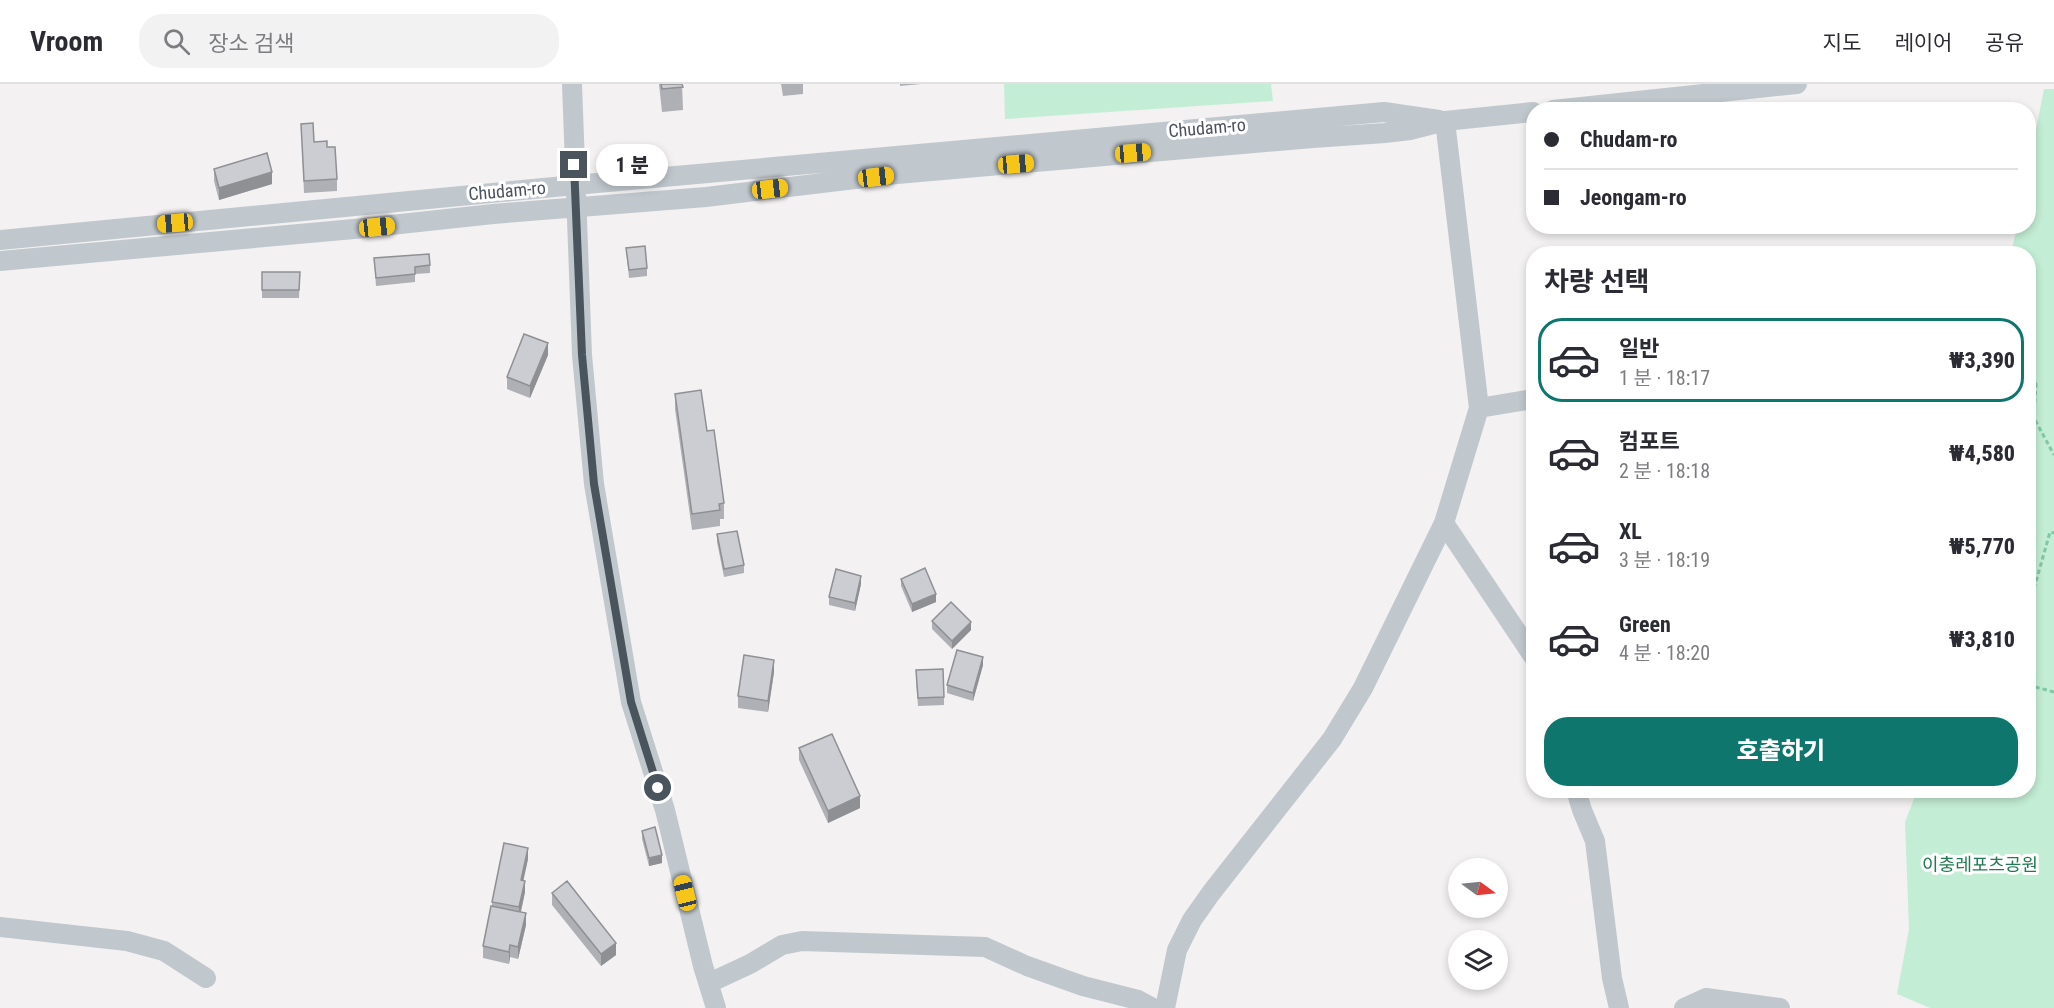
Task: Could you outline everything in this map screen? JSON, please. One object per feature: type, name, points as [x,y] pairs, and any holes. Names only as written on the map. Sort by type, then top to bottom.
[{"type":"street","points":[[572,84],[582,355],[594,484],[631,702],[665,810],[714,1007]]},
{"type":"street","points":[[1619,102],[1752,86],[1797,84]]},
{"type":"street","name":"Chudam-ro","points":[[0,240],[575,185],[1384,112],[1445,121]]},
{"type":"street","name":"Chudam-ro","points":[[0,261],[354,230],[493,214],[706,197],[897,174],[1385,133],[1445,121],[1526,113]]},
{"type":"street","points":[[1165,1008],[1177,950],[1192,920],[1332,740],[1363,688],[1444,523],[1479,408],[1445,121]]},
{"type":"street","points":[[1479,408],[1526,400]]},
{"type":"street","points":[[1444,523],[1526,646]]},
{"type":"street","points":[[1578,798],[1595,841],[1612,978],[1619,1008]]},
{"type":"street","points":[[0,927],[128,941],[164,951],[206,978]]},
{"type":"street","points":[[709,983],[750,964],[782,945],[802,941],[985,947],[1027,966],[1083,986],[1138,1000],[1153,1008]]},
{"type":"street","points":[[1684,1008],[1706,998],[1780,1008]]},
{"type":"path","points":[[2036,422],[2054,454]]},
{"type":"path","points":[[2036,582],[2050,532],[2054,532]]},
{"type":"path","points":[[2036,687],[2054,692]]},
{"type":"green space","points":[[1004,84],[1271,84],[1273,101],[1005,119]]},
{"type":"green space","name":"이충레포츠공원","points":[[2044,89],[2054,89],[2054,1008],[1930,1008],[1897,994],[1909,929],[1905,822],[1914,798],[2036,798],[2036,246],[2013,246],[2015,234],[2036,234],[2036,130]]},
{"type":"building","points":[[661,84],[682,84],[683,87],[662,89]]},
{"type":"building","points":[[313,123],[314,142],[327,141],[327,147],[335,147],[337,179],[304,181],[301,124]]},
{"type":"building","points":[[267,153],[272,172],[219,188],[214,169]]},
{"type":"building","points":[[645,246],[647,268],[629,270],[626,248]]},
{"type":"building","points":[[429,254],[430,265],[415,267],[415,274],[376,278],[374,258]]},
{"type":"building","points":[[262,272],[300,272],[299,290],[262,290]]},
{"type":"building","points":[[524,334],[548,343],[530,386],[507,377]]},
{"type":"building","points":[[701,390],[707,431],[714,430],[724,503],[719,504],[720,510],[692,514],[675,394]]},
{"type":"building","points":[[737,531],[744,565],[724,569],[717,534]]},
{"type":"building","points":[[925,568],[936,594],[912,604],[901,579]]},
{"type":"building","points":[[836,569],[861,576],[855,603],[829,597]]},
{"type":"building","points":[[951,602],[971,622],[952,641],[932,621]]},
{"type":"building","points":[[957,650],[983,657],[973,693],[947,685]]},
{"type":"building","points":[[744,655],[774,660],[768,701],[738,696]]},
{"type":"building","points":[[943,669],[944,697],[918,698],[916,670]]},
{"type":"building","points":[[832,734],[860,796],[828,811],[799,748]]},
{"type":"building","points":[[655,827],[662,855],[649,858],[642,831]]},
{"type":"building","points":[[504,843],[528,848],[521,880],[525,881],[519,907],[492,902]]},
{"type":"building","points":[[567,881],[616,943],[601,954],[552,893]]},
{"type":"building","points":[[491,906],[526,913],[518,947],[510,945],[509,952],[483,946]]},
{"type":"route","points":[[574,165],[582,355],[594,484],[631,702],[658,788]]}]
